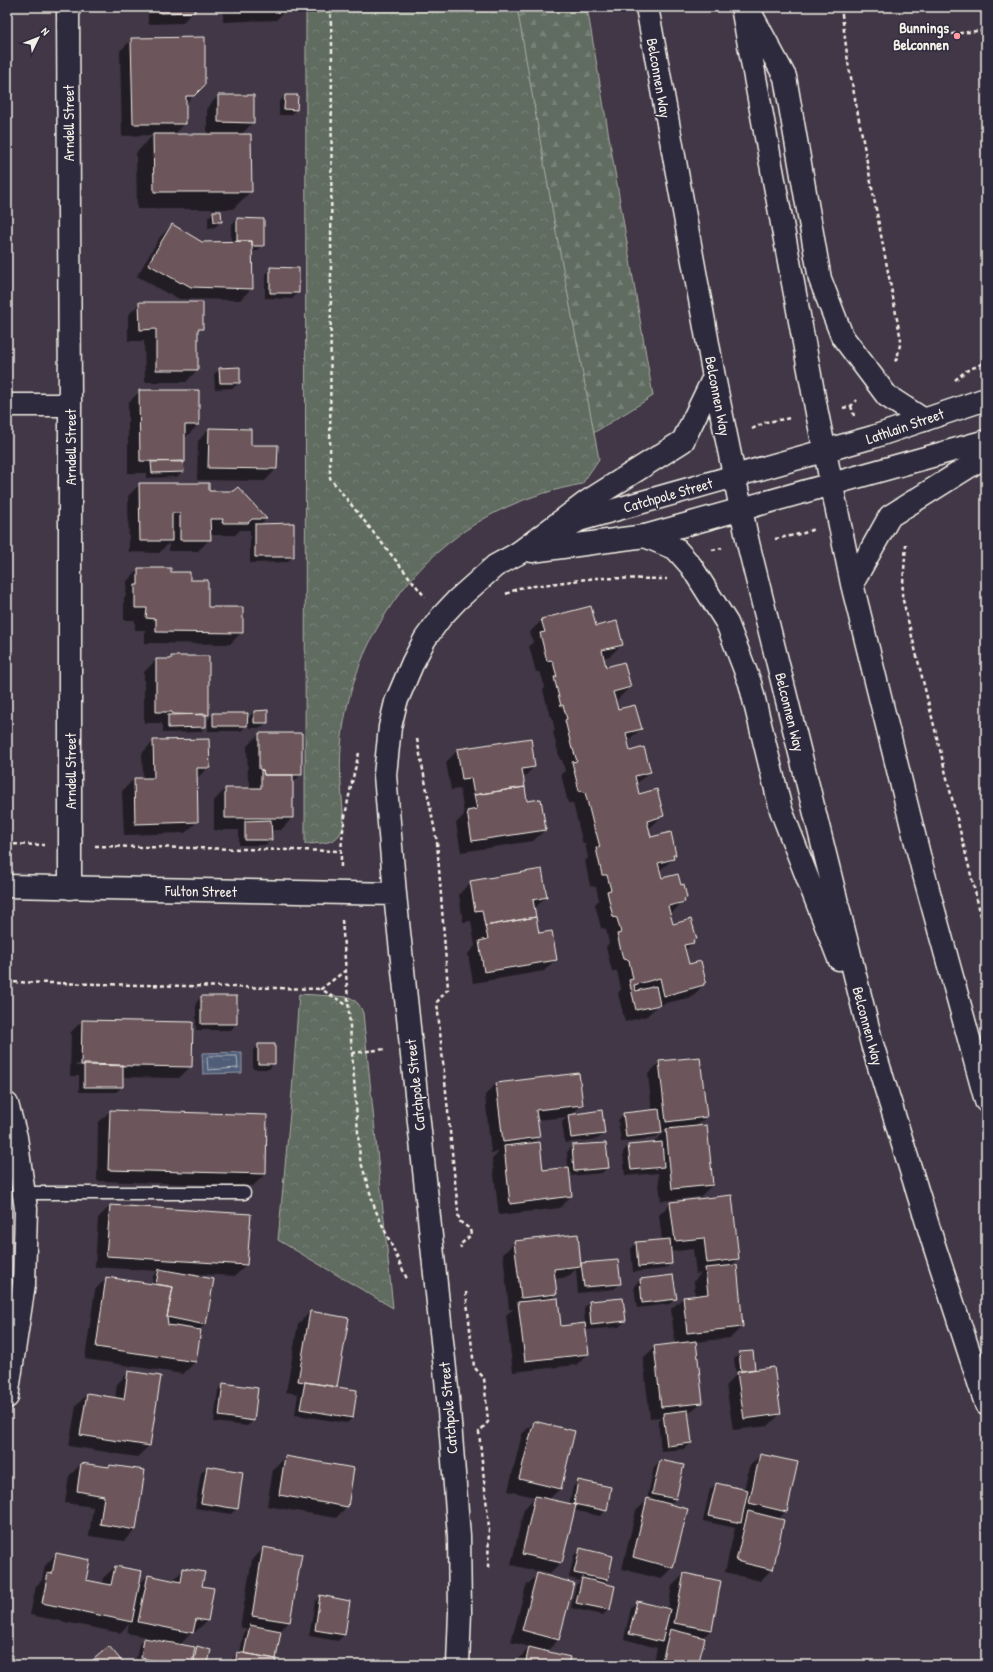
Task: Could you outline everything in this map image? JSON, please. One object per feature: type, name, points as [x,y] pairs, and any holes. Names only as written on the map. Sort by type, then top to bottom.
[{"type":"main road","name":"Arndell Street","points":[[68,7],[70,888]]},
{"type":"main road","name":"Belconnen Way","points":[[647,7],[714,377],[748,543],[872,1044],[932,1242],[986,1404]]},
{"type":"main road","points":[[742,7],[824,451],[852,584],[923,871],[986,1101]]},
{"type":"main road","points":[[747,7],[785,77],[820,279],[842,336],[887,396],[924,420]]},
{"type":"main road","points":[[517,554],[588,501],[683,441],[714,377]]},
{"type":"main road","name":"Lathlain Street","points":[[824,451],[873,437],[986,399]]},
{"type":"main road","points":[[7,405],[70,405]]},
{"type":"main road","points":[[831,484],[986,441]]},
{"type":"main road","name":"Catchpole Street","points":[[458,1665],[460,1612],[459,1536],[449,1406],[395,894],[385,775],[390,727],[396,702],[413,662],[425,639],[441,617],[457,600],[495,566],[579,520],[824,451]]},
{"type":"main road","points":[[852,584],[890,516],[986,456]]},
{"type":"main road","name":"Catchpole Street","points":[[517,554],[645,536],[831,484]]},
{"type":"main road","points":[[645,536],[676,549],[692,566],[727,622],[750,683],[781,810],[872,1044]]},
{"type":"main road","name":"Fulton Street","points":[[7,886],[395,894]]},
{"type":"main road","points":[[7,1104],[16,1137],[26,1209],[24,1284],[13,1314],[7,1397]]},
{"type":"lane","points":[[24,1193],[244,1193]]},
{"type":"path","points":[[330,7],[332,52],[330,478],[441,617]]},
{"type":"path","points":[[841,7],[848,62],[901,340],[897,359]]},
{"type":"path","points":[[952,34],[986,30]]},
{"type":"path","points":[[954,381],[966,371],[986,362]]},
{"type":"path","points":[[906,541],[902,596],[986,936]]},
{"type":"path","points":[[500,597],[519,588],[594,578],[668,579]]},
{"type":"path","points":[[416,733],[437,842],[448,989],[437,1002],[458,1221]]},
{"type":"path","points":[[7,844],[341,851]]},
{"type":"path","points":[[342,919],[350,1007],[360,1159],[374,1208],[409,1283]]},
{"type":"path","points":[[321,990],[346,969]]},
{"type":"path","points":[[7,982],[321,990],[350,1007]]},
{"type":"path","points":[[352,1053],[411,1046]]},
{"type":"green space","points":[[306,7],[517,7],[557,237],[599,459],[582,484],[525,499],[473,525],[443,548],[415,574],[392,604],[372,637],[357,672],[347,709],[340,756],[344,822],[342,830],[335,839],[325,843],[305,844]]},
{"type":"green space","points":[[354,7],[587,7],[653,396],[429,535]]},
{"type":"green space","points":[[299,994],[349,997],[358,1004],[363,1013],[393,1308],[278,1240],[292,1092]]},
{"type":"water","points":[[242,1052],[242,1073],[203,1074],[202,1053]]},
{"type":"building","points":[[160,7],[195,7],[195,12],[160,13]]},
{"type":"building","points":[[234,7],[288,7],[289,9],[235,10]]},
{"type":"building","points":[[205,37],[205,85],[194,96],[186,96],[186,124],[133,124],[131,38]]},
{"type":"building","points":[[218,95],[254,95],[254,123],[218,122]]},
{"type":"building","points":[[285,95],[298,95],[297,110],[284,109]]},
{"type":"building","points":[[153,134],[251,134],[252,192],[154,192]]},
{"type":"building","points":[[213,211],[221,211],[222,222],[214,222]]},
{"type":"building","points":[[237,218],[264,219],[264,246],[252,246],[252,241],[237,241]]},
{"type":"building","points":[[172,224],[202,242],[252,241],[253,289],[191,287],[148,264]]},
{"type":"building","points":[[270,267],[299,268],[299,293],[270,293]]},
{"type":"building","points":[[139,302],[203,302],[203,329],[198,329],[198,370],[156,370],[156,329],[140,330]]},
{"type":"building","points":[[240,367],[240,383],[220,383],[219,368]]},
{"type":"building","points":[[139,390],[199,390],[199,425],[185,425],[185,462],[140,461]]},
{"type":"building","points":[[209,428],[251,429],[251,445],[278,445],[277,469],[208,468]]},
{"type":"building","points":[[183,461],[184,472],[152,473],[151,462]]},
{"type":"building","points":[[139,483],[209,483],[209,491],[233,491],[238,487],[267,519],[252,519],[248,523],[222,523],[223,519],[210,519],[211,540],[180,540],[180,513],[172,513],[172,541],[140,541]]},
{"type":"building","points":[[294,523],[294,557],[255,557],[255,524]]},
{"type":"building","points":[[138,568],[171,568],[171,572],[190,572],[190,580],[208,580],[208,607],[243,607],[243,633],[156,632],[156,619],[146,618],[147,608],[135,608],[135,585],[138,585]]},
{"type":"building","points":[[591,606],[596,626],[617,621],[623,645],[602,650],[606,667],[624,662],[631,687],[613,692],[618,709],[635,705],[642,729],[626,733],[630,751],[644,747],[651,772],[635,776],[639,794],[657,789],[664,816],[647,821],[651,837],[671,832],[676,855],[673,855],[674,859],[658,863],[662,878],[678,874],[681,885],[684,884],[687,898],[684,899],[685,902],[668,906],[673,924],[691,919],[697,939],[693,940],[694,943],[684,945],[689,964],[701,961],[706,982],[704,985],[664,996],[660,978],[634,985],[636,991],[656,986],[660,1005],[636,1010],[629,980],[633,979],[629,960],[623,959],[617,934],[621,933],[617,918],[613,917],[607,891],[611,890],[607,875],[602,875],[596,848],[600,847],[585,792],[579,791],[572,762],[577,761],[572,749],[565,720],[567,719],[563,705],[561,706],[554,677],[557,677],[553,662],[551,660],[547,661],[540,633],[545,632],[541,619]]},
{"type":"building","points":[[171,656],[209,656],[209,715],[156,712],[156,659],[171,659]]},
{"type":"building","points":[[268,710],[268,723],[254,723],[254,711]]},
{"type":"building","points":[[213,713],[248,713],[247,726],[213,726]]},
{"type":"building","points":[[206,714],[206,727],[168,728],[168,715]]},
{"type":"building","points":[[259,733],[302,733],[302,775],[264,775],[263,770],[259,769]]},
{"type":"building","points":[[531,738],[535,767],[522,769],[525,787],[474,795],[471,778],[462,779],[457,749]]},
{"type":"building","points":[[209,739],[210,768],[197,768],[198,822],[135,824],[134,778],[154,778],[153,740]]},
{"type":"building","points":[[261,770],[263,770],[264,775],[293,775],[293,818],[225,818],[225,788],[261,788]]},
{"type":"building","points":[[525,787],[527,801],[541,799],[546,830],[472,841],[467,811],[477,809],[474,795]]},
{"type":"building","points":[[271,820],[272,840],[245,840],[245,821]]},
{"type":"building","points":[[542,869],[547,897],[533,900],[536,917],[485,926],[482,910],[475,911],[470,881]]},
{"type":"building","points":[[536,917],[539,933],[552,931],[557,960],[484,972],[479,941],[488,939],[485,926]]},
{"type":"building","points":[[201,996],[237,996],[237,1024],[201,1024]]},
{"type":"building","points":[[82,1020],[193,1022],[192,1067],[81,1065]]},
{"type":"building","points":[[258,1044],[275,1044],[275,1064],[258,1064]]},
{"type":"building","points":[[700,1057],[707,1117],[666,1122],[659,1061]]},
{"type":"building","points":[[84,1064],[123,1065],[123,1087],[84,1087]]},
{"type":"building","points":[[579,1073],[583,1105],[536,1110],[540,1137],[503,1142],[496,1083]]},
{"type":"building","points":[[659,1109],[662,1133],[626,1137],[623,1113]]},
{"type":"building","points":[[110,1110],[267,1115],[266,1174],[108,1170]]},
{"type":"building","points":[[602,1110],[605,1134],[571,1138],[568,1115]]},
{"type":"building","points":[[707,1125],[713,1185],[672,1189],[666,1129]]},
{"type":"building","points":[[540,1142],[543,1170],[569,1167],[572,1196],[510,1204],[504,1146]]},
{"type":"building","points":[[662,1142],[664,1167],[631,1170],[628,1145]]},
{"type":"building","points":[[606,1143],[609,1168],[574,1171],[572,1145]]},
{"type":"building","points":[[732,1195],[739,1259],[707,1263],[704,1238],[675,1241],[670,1202]]},
{"type":"building","points":[[110,1205],[251,1214],[247,1265],[106,1256]]},
{"type":"building","points":[[578,1234],[581,1266],[554,1269],[557,1294],[521,1298],[514,1241]]},
{"type":"building","points":[[670,1239],[672,1264],[638,1267],[636,1242]]},
{"type":"building","points":[[618,1260],[621,1284],[584,1287],[581,1263]]},
{"type":"building","points":[[737,1265],[743,1327],[687,1333],[683,1297],[708,1294],[705,1268]]},
{"type":"building","points":[[159,1269],[214,1279],[206,1325],[167,1317],[173,1287],[156,1284]]},
{"type":"building","points":[[673,1275],[677,1299],[642,1303],[640,1279]]},
{"type":"building","points":[[106,1277],[173,1287],[167,1317],[168,1325],[201,1330],[196,1362],[96,1347]]},
{"type":"building","points":[[558,1298],[561,1326],[585,1323],[589,1354],[525,1361],[518,1302]]},
{"type":"building","points":[[623,1298],[626,1321],[591,1325],[589,1301]]},
{"type":"building","points":[[310,1311],[349,1318],[337,1387],[298,1381]]},
{"type":"building","points":[[696,1341],[703,1403],[661,1407],[654,1346]]},
{"type":"building","points":[[753,1351],[755,1369],[741,1371],[739,1352]]},
{"type":"building","points":[[774,1367],[781,1414],[744,1419],[737,1372]]},
{"type":"building","points":[[128,1371],[161,1376],[150,1446],[80,1435],[87,1393],[124,1399]]},
{"type":"building","points":[[305,1382],[357,1390],[353,1418],[300,1409]]},
{"type":"building","points":[[223,1383],[258,1388],[254,1421],[219,1416]]},
{"type":"building","points":[[688,1410],[692,1443],[667,1446],[663,1413]]},
{"type":"building","points":[[534,1421],[575,1431],[561,1489],[519,1479]]},
{"type":"building","points":[[760,1454],[798,1462],[787,1512],[749,1503]]},
{"type":"building","points":[[285,1456],[354,1468],[348,1507],[279,1495]]},
{"type":"building","points":[[660,1460],[684,1465],[676,1499],[652,1494]]},
{"type":"building","points":[[81,1463],[145,1470],[136,1530],[100,1524],[104,1496],[77,1491]]},
{"type":"building","points":[[207,1466],[243,1472],[238,1509],[201,1503]]},
{"type":"building","points":[[578,1480],[611,1487],[607,1511],[574,1504]]},
{"type":"building","points":[[716,1483],[748,1490],[741,1523],[708,1516]]},
{"type":"building","points":[[535,1496],[576,1505],[562,1563],[522,1554]]},
{"type":"building","points":[[647,1498],[688,1509],[673,1568],[633,1557]]},
{"type":"building","points":[[748,1511],[784,1520],[773,1570],[736,1561]]},
{"type":"building","points":[[263,1547],[302,1554],[290,1622],[252,1616]]},
{"type":"building","points":[[580,1548],[613,1556],[608,1580],[574,1573]]},
{"type":"building","points":[[56,1553],[90,1560],[86,1580],[111,1585],[115,1566],[142,1571],[132,1622],[42,1603],[48,1573],[52,1574]]},
{"type":"building","points":[[183,1568],[205,1572],[202,1586],[214,1588],[208,1621],[196,1619],[193,1633],[138,1622],[148,1575],[181,1582]]},
{"type":"building","points":[[537,1573],[574,1583],[559,1640],[522,1630]]},
{"type":"building","points":[[684,1573],[721,1581],[712,1630],[674,1623]]},
{"type":"building","points":[[582,1578],[615,1586],[610,1610],[576,1603]]},
{"type":"building","points":[[320,1595],[350,1601],[345,1635],[315,1630]]},
{"type":"building","points":[[637,1601],[670,1609],[662,1642],[629,1634]]},
{"type":"building","points":[[250,1625],[281,1631],[276,1659],[244,1653]]},
{"type":"building","points":[[670,1629],[705,1638],[698,1665],[661,1665]]},
{"type":"building","points":[[144,1638],[195,1647],[192,1665],[178,1665],[141,1658]]},
{"type":"building","points":[[109,1646],[125,1665],[87,1665]]},
{"type":"building","points":[[197,1646],[211,1650],[208,1663],[194,1661]]},
{"type":"building","points":[[529,1647],[570,1657],[568,1665],[525,1665]]},
{"type":"building","points":[[237,1652],[276,1659],[275,1665],[235,1665]]},
{"type":"place","name":"Bunnings Belconnen","points":[[957,36]]}]
